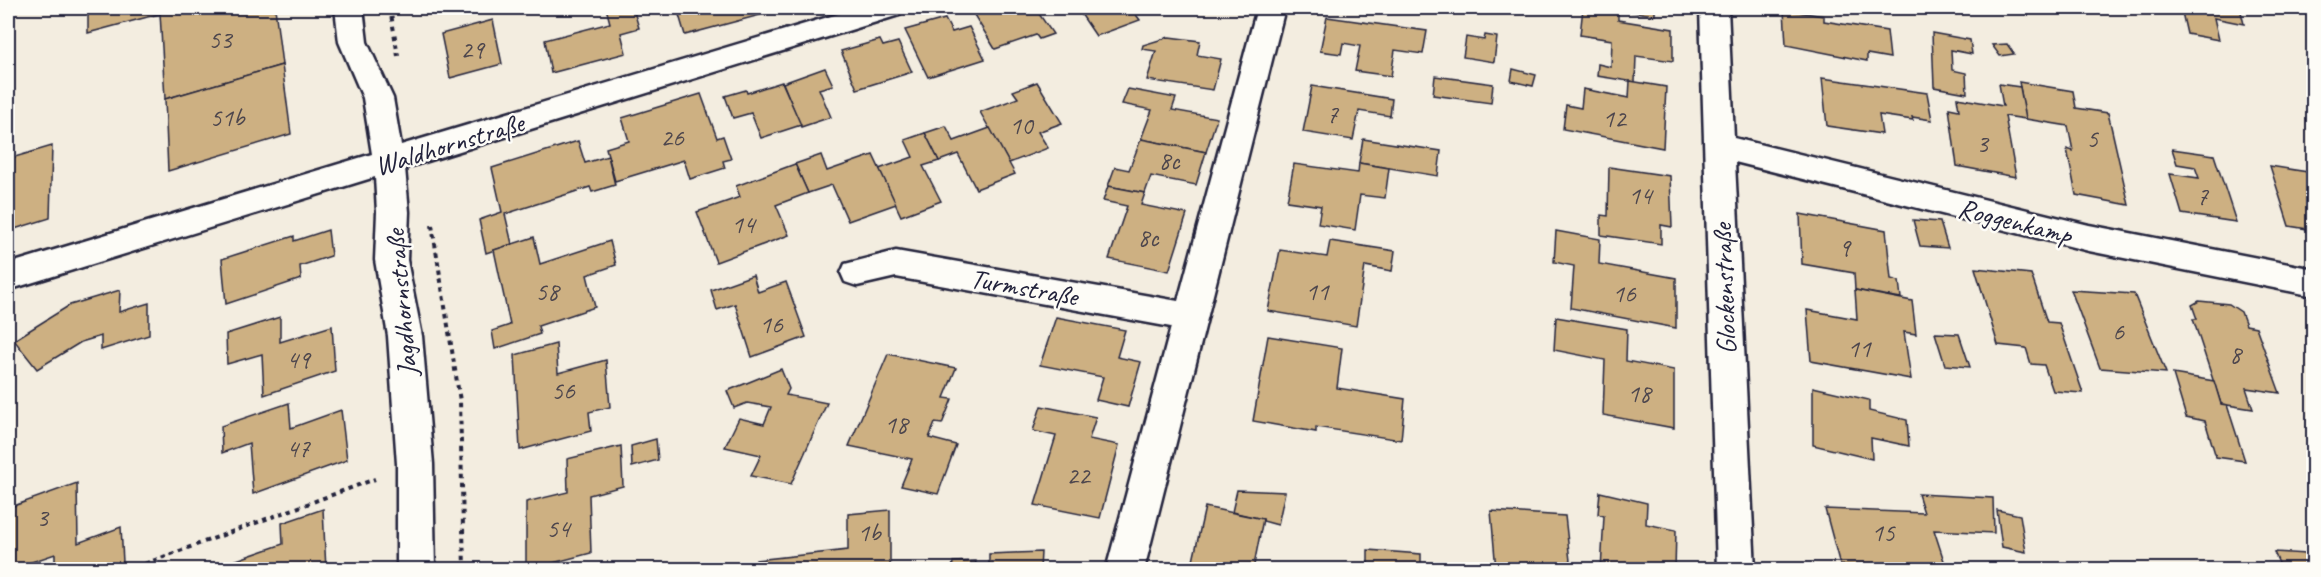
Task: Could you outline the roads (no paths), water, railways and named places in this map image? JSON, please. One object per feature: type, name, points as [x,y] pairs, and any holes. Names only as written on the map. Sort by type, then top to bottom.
[{"type":"street","name":"Jagdhornstraße","points":[[349,8],[353,42],[378,98],[389,162],[393,212],[391,260],[405,336],[415,464],[416,570]]},
{"type":"street","name":"Waldhornstraße","points":[[8,277],[889,8]]},
{"type":"street","points":[[1125,570],[1213,239],[1271,8]]},
{"type":"street","name":"Glockenstraße","points":[[1714,8],[1736,570]]},
{"type":"street","name":"Roggenkamp","points":[[1719,146],[2056,232],[2221,267],[2313,283]]},
{"type":"street","name":"Turmstraße","points":[[857,273],[896,264],[1191,317]]}]
